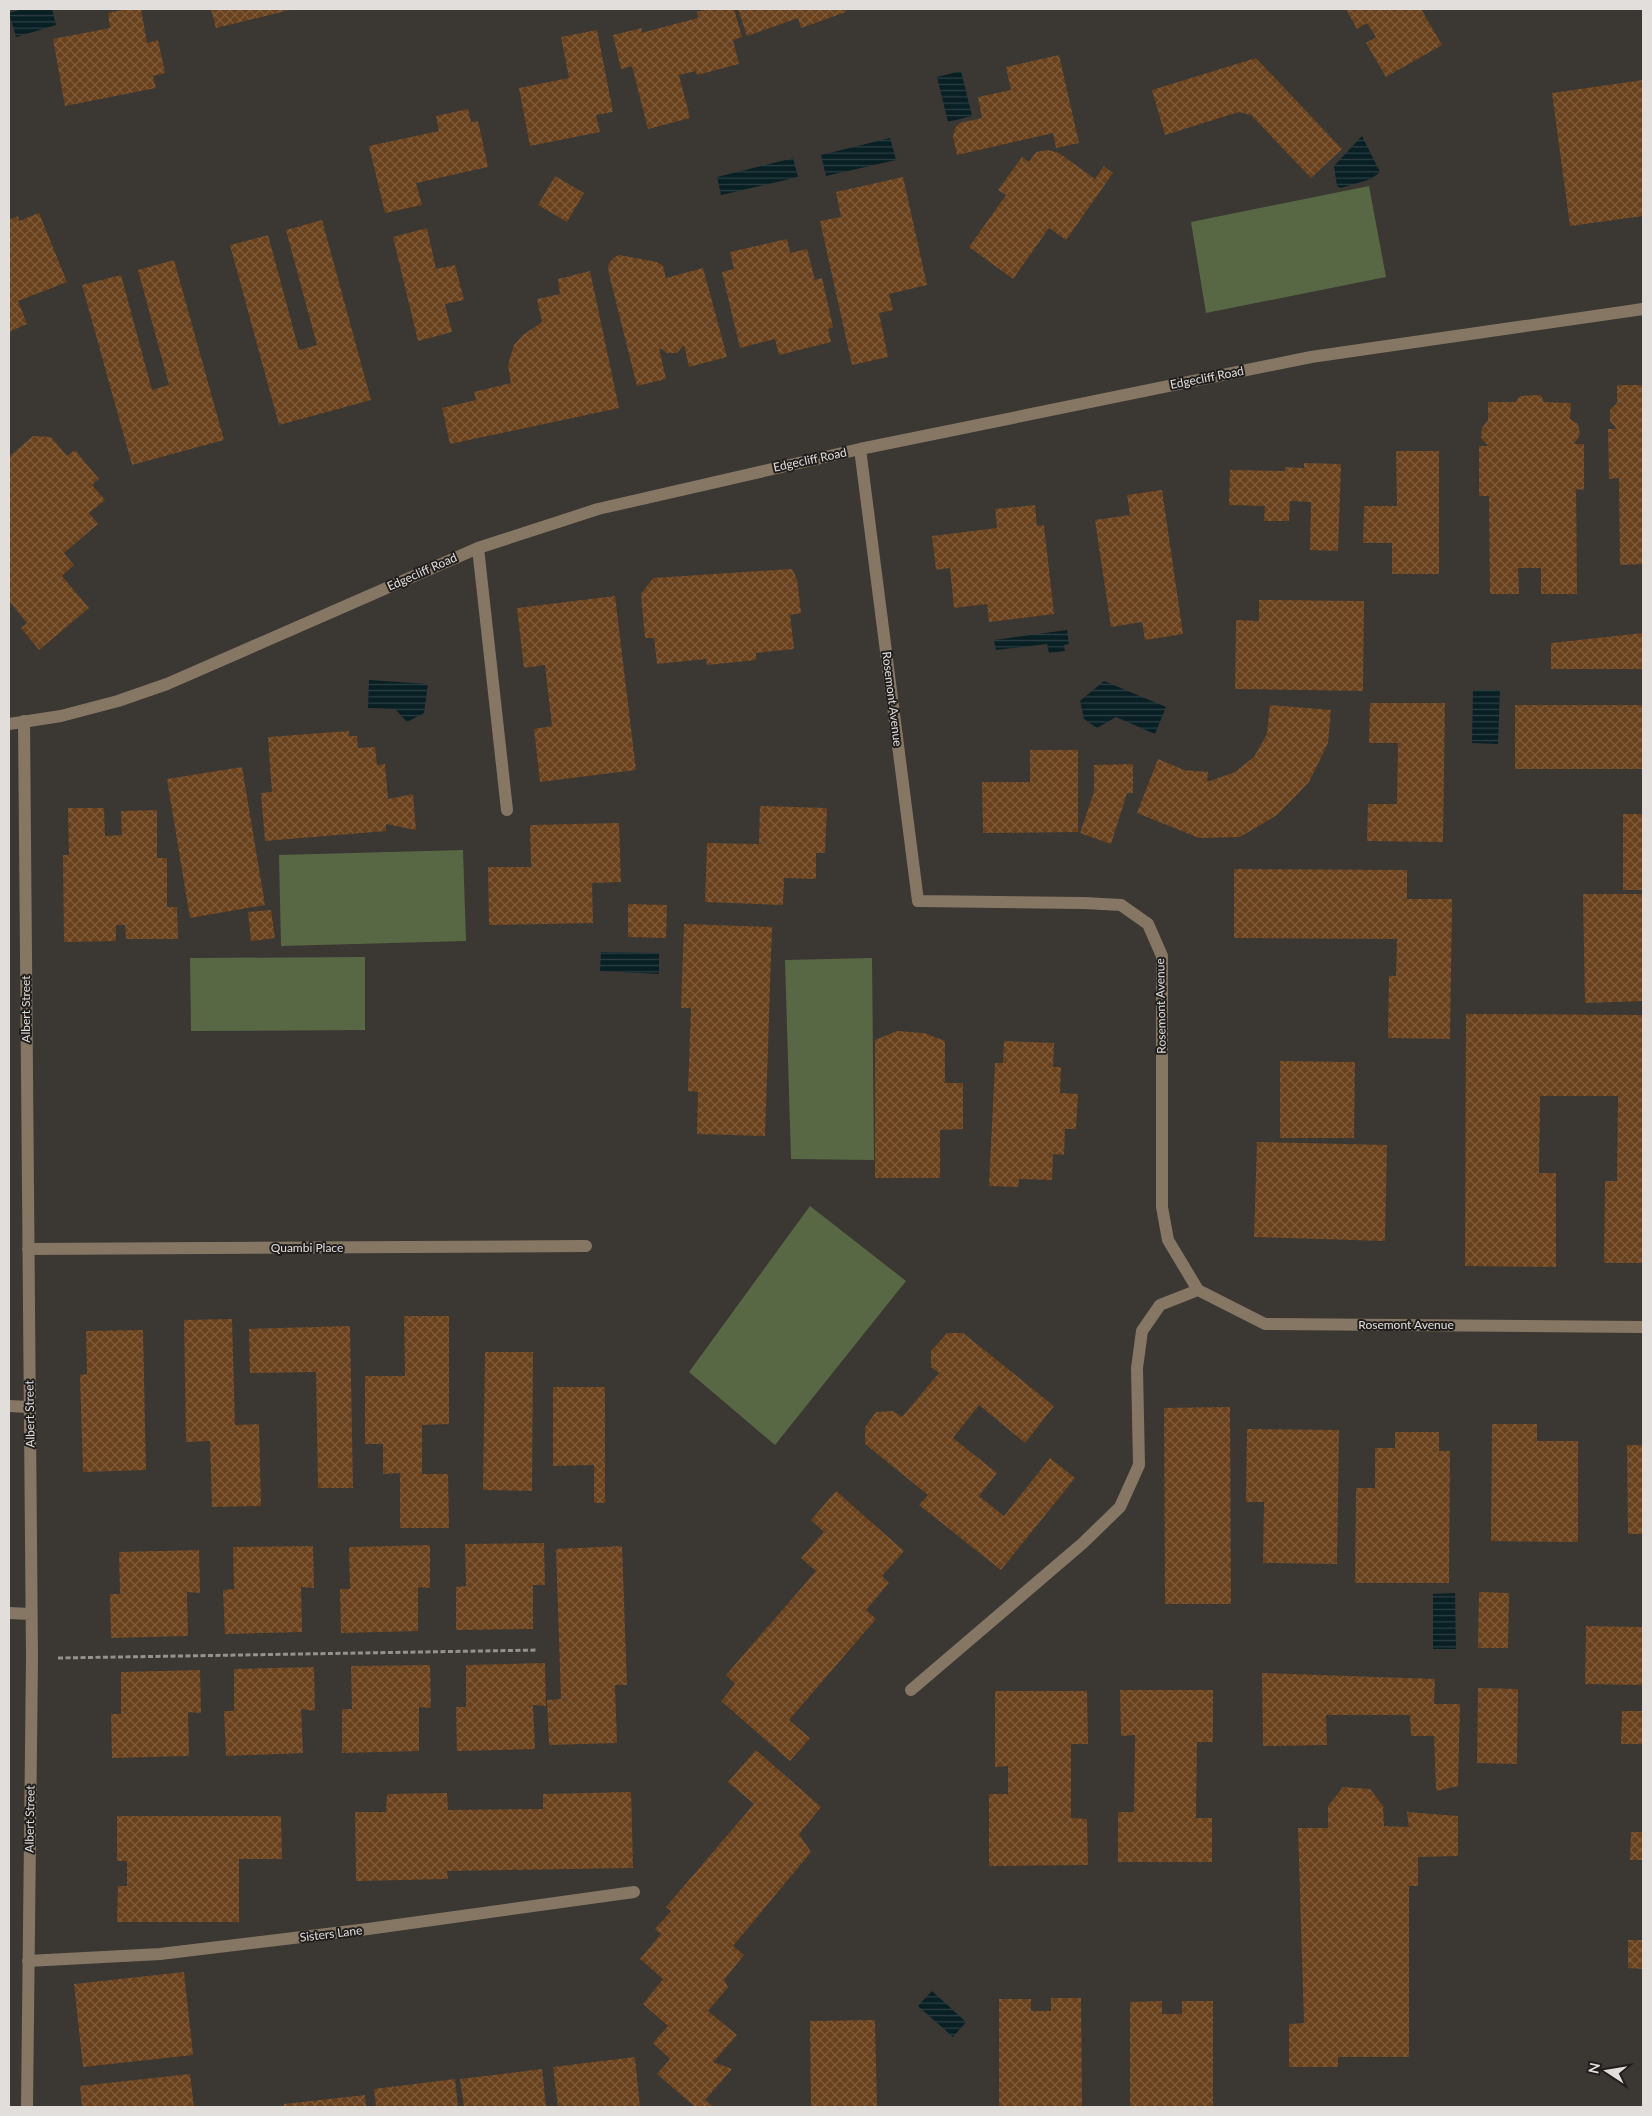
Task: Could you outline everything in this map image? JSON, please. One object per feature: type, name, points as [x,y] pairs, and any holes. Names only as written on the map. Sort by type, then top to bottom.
[{"type":"street","name":"Edgecliff Road","points":[[9,724],[62,716],[118,701],[167,684],[478,548],[598,509],[860,449],[1311,357],[1643,309]]},
{"type":"street","name":"Rosemont Avenue","points":[[860,449],[918,901],[1121,905],[1148,924],[1162,956],[1162,1207],[1168,1240],[1198,1290],[1265,1324],[1643,1327]]},
{"type":"street","points":[[478,548],[507,810]]},
{"type":"street","name":"Albert Street","points":[[24,721],[32,1658],[28,2107]]},
{"type":"street","name":"Quambi Place","points":[[28,1249],[586,1246]]},
{"type":"street","points":[[912,1690],[1083,1543],[1120,1507],[1140,1465],[1137,1368],[1142,1331],[1160,1305],[1198,1290]]},
{"type":"street","points":[[9,1406],[30,1407]]},
{"type":"street","points":[[9,1614],[31,1614]]},
{"type":"street","name":"Sisters Lane","points":[[28,1961],[170,1953],[368,1930],[634,1892]]},
{"type":"path","points":[[32,1658],[538,1650]]},
{"type":"green space","points":[[1369,186],[1386,277],[1206,313],[1191,222]]},
{"type":"green space","points":[[463,850],[466,941],[281,946],[279,855]]},
{"type":"green space","points":[[365,957],[365,1030],[191,1031],[190,958]]},
{"type":"green space","points":[[872,958],[874,1160],[791,1159],[785,960]]},
{"type":"green space","points":[[810,1206],[906,1281],[775,1445],[689,1372]]},
{"type":"water","points":[[23,9],[52,9],[56,25],[16,37],[9,13]]},
{"type":"water","points":[[961,71],[972,116],[948,122],[937,77]]},
{"type":"water","points":[[1362,136],[1380,172],[1371,179],[1341,188],[1337,186],[1334,166]]},
{"type":"water","points":[[890,138],[896,160],[826,176],[821,155]]},
{"type":"water","points":[[793,158],[798,177],[721,195],[717,177]]},
{"type":"water","points":[[1067,630],[1069,644],[1064,645],[1065,651],[1049,653],[1047,644],[996,650],[994,640]]},
{"type":"water","points":[[369,680],[428,684],[424,713],[407,722],[395,709],[368,708]]},
{"type":"water","points":[[1104,681],[1166,707],[1155,734],[1116,717],[1097,728],[1084,719],[1080,701]]},
{"type":"water","points":[[1473,690],[1500,690],[1498,744],[1472,743]]},
{"type":"water","points":[[601,952],[659,953],[659,974],[600,971]]},
{"type":"water","points":[[1455,1593],[1456,1649],[1433,1649],[1433,1594]]},
{"type":"water","points":[[932,1991],[966,2022],[953,2037],[918,2006]]},
{"type":"building","points":[[127,9],[141,9],[147,43],[158,40],[165,73],[153,76],[156,88],[65,106],[53,39],[110,28],[108,13]]},
{"type":"building","points":[[211,9],[294,9],[216,28]]},
{"type":"building","points":[[708,9],[734,9],[742,37],[733,40],[739,64],[697,75],[696,71],[679,75],[690,118],[648,129],[632,66],[621,69],[613,35],[642,28],[641,33],[698,18],[697,12]]},
{"type":"building","points":[[738,9],[845,9],[846,12],[801,28],[798,18],[747,36]]},
{"type":"building","points":[[1346,9],[1421,9],[1442,45],[1386,77],[1366,43],[1376,37],[1367,23],[1357,29]]},
{"type":"building","points":[[597,30],[613,112],[596,115],[600,132],[530,146],[519,88],[569,78],[561,37]]},
{"type":"building","points":[[1059,55],[1079,143],[1056,148],[1053,133],[957,155],[953,137],[955,128],[960,123],[982,118],[978,97],[1011,90],[1006,67]]},
{"type":"building","points":[[1256,58],[1342,149],[1311,178],[1251,115],[1239,112],[1165,135],[1152,90]]},
{"type":"building","points":[[1643,80],[1643,216],[1570,226],[1552,93]]},
{"type":"building","points":[[468,109],[471,122],[478,121],[488,167],[416,183],[422,205],[385,213],[369,146],[439,131],[436,116]]},
{"type":"building","points":[[1048,150],[1059,153],[1095,179],[1104,166],[1113,173],[1066,240],[1049,228],[1013,279],[969,247],[1006,195],[998,190],[1022,157],[1029,162],[1036,152]]},
{"type":"building","points":[[555,176],[584,193],[567,222],[538,205]]},
{"type":"building","points":[[903,177],[927,285],[889,294],[893,310],[879,313],[888,357],[852,365],[820,221],[841,217],[836,192]]},
{"type":"building","points":[[39,213],[67,282],[18,301],[27,324],[9,332],[9,220],[18,216],[19,221]]},
{"type":"building","points":[[322,220],[371,400],[279,425],[230,245],[268,235],[299,350],[317,345],[286,230]]},
{"type":"building","points":[[427,228],[436,269],[455,265],[464,300],[445,304],[452,332],[418,341],[393,237]]},
{"type":"building","points":[[787,239],[790,253],[807,249],[815,280],[822,278],[833,327],[828,329],[831,342],[779,355],[775,339],[740,348],[722,272],[734,269],[730,252]]},
{"type":"building","points":[[619,255],[657,262],[663,266],[666,278],[703,268],[727,357],[689,367],[684,345],[677,353],[667,353],[659,348],[666,379],[637,386],[609,274],[608,265],[613,258]]},
{"type":"building","points":[[174,260],[224,440],[132,465],[82,285],[121,275],[152,390],[169,385],[138,270]]},
{"type":"building","points":[[590,271],[619,408],[450,444],[442,408],[476,400],[474,392],[511,383],[508,365],[514,345],[523,335],[542,322],[537,299],[560,294],[558,279]]},
{"type":"building","points":[[1617,385],[1643,385],[1643,564],[1620,565],[1619,478],[1609,479],[1608,429],[1617,429],[1610,421],[1610,410],[1617,403]]},
{"type":"building","points":[[1541,395],[1544,402],[1571,403],[1570,419],[1578,424],[1580,435],[1574,444],[1584,444],[1584,490],[1576,489],[1577,594],[1541,594],[1541,568],[1518,568],[1519,594],[1490,594],[1489,496],[1479,496],[1479,446],[1488,446],[1481,438],[1482,428],[1488,420],[1488,402],[1515,402],[1520,396]]},
{"type":"building","points":[[33,436],[51,437],[67,456],[75,450],[99,479],[92,485],[105,500],[89,513],[98,524],[64,553],[74,565],[62,576],[89,608],[39,650],[21,628],[27,623],[9,601],[9,457]]},
{"type":"building","points":[[1396,451],[1439,451],[1439,574],[1392,574],[1392,543],[1363,543],[1364,506],[1397,506]]},
{"type":"building","points":[[1304,463],[1341,464],[1338,551],[1310,550],[1311,502],[1290,501],[1289,521],[1264,521],[1265,506],[1229,505],[1230,470],[1285,471],[1285,467],[1304,468]]},
{"type":"building","points":[[1162,490],[1183,634],[1145,640],[1142,622],[1111,627],[1095,520],[1130,515],[1127,495]]},
{"type":"building","points":[[1035,505],[1037,526],[1044,525],[1054,614],[989,622],[987,604],[954,608],[950,568],[936,570],[932,536],[997,528],[995,509]]},
{"type":"building","points":[[792,569],[797,579],[801,613],[790,615],[794,649],[756,653],[756,660],[707,665],[706,659],[657,664],[654,638],[645,638],[641,594],[653,578]]},
{"type":"building","points":[[615,596],[636,770],[540,782],[534,729],[552,726],[545,665],[524,668],[517,608]]},
{"type":"building","points":[[1259,600],[1364,601],[1363,691],[1235,689],[1236,620],[1259,621]]},
{"type":"building","points":[[1643,633],[1643,669],[1551,669],[1551,643]]},
{"type":"building","points":[[1370,703],[1445,703],[1443,842],[1367,841],[1368,804],[1397,804],[1398,743],[1369,743]]},
{"type":"building","points":[[1270,705],[1331,710],[1328,743],[1309,782],[1277,815],[1240,837],[1199,838],[1137,813],[1158,759],[1184,770],[1208,772],[1207,782],[1235,772],[1254,757],[1267,734]]},
{"type":"building","points":[[1515,705],[1643,705],[1643,769],[1515,769]]},
{"type":"building","points":[[349,731],[349,736],[357,736],[358,748],[375,747],[377,765],[385,764],[388,799],[413,794],[416,830],[386,824],[386,831],[265,841],[261,793],[272,792],[268,737]]},
{"type":"building","points":[[1030,750],[1078,750],[1078,832],[983,833],[982,782],[1030,782]]},
{"type":"building","points":[[1133,764],[1133,793],[1127,793],[1111,844],[1080,833],[1094,792],[1094,765]]},
{"type":"building","points":[[242,767],[265,905],[190,918],[167,779]]},
{"type":"building","points":[[760,806],[827,808],[825,853],[816,853],[816,879],[784,878],[783,905],[705,902],[707,843],[759,844]]},
{"type":"building","points":[[68,808],[104,808],[105,836],[122,835],[121,811],[157,810],[157,858],[167,858],[167,907],[177,907],[178,939],[126,939],[125,925],[116,925],[116,941],[64,942],[63,855],[69,855]]},
{"type":"building","points":[[1623,814],[1643,814],[1643,890],[1623,890]]},
{"type":"building","points":[[619,823],[621,882],[592,883],[593,923],[489,925],[488,867],[531,867],[530,825]]},
{"type":"building","points":[[1234,869],[1407,870],[1407,899],[1452,899],[1450,1039],[1388,1038],[1389,976],[1396,976],[1397,939],[1234,938]]},
{"type":"building","points":[[1583,894],[1643,894],[1643,1001],[1585,1003]]},
{"type":"building","points":[[628,904],[667,905],[666,938],[628,937]]},
{"type":"building","points":[[271,910],[275,938],[251,941],[248,912]]},
{"type":"building","points":[[684,924],[772,927],[765,1136],[697,1134],[698,1092],[688,1091],[691,1008],[681,1008]]},
{"type":"building","points":[[1466,1014],[1643,1015],[1643,1263],[1604,1263],[1605,1181],[1617,1181],[1618,1096],[1540,1096],[1539,1173],[1556,1173],[1556,1267],[1465,1266]]},
{"type":"building","points":[[897,1031],[924,1033],[945,1041],[945,1083],[963,1083],[963,1129],[940,1130],[940,1178],[875,1178],[875,1040]]},
{"type":"building","points":[[1004,1041],[1054,1043],[1053,1067],[1061,1067],[1060,1093],[1078,1094],[1076,1129],[1065,1129],[1064,1155],[1053,1154],[1052,1180],[1019,1179],[1018,1187],[989,1186],[995,1063],[1003,1063]]},
{"type":"building","points":[[1280,1061],[1355,1062],[1354,1138],[1280,1138]]},
{"type":"building","points":[[1257,1142],[1387,1145],[1385,1241],[1254,1237]]},
{"type":"building","points":[[404,1316],[449,1316],[449,1424],[422,1425],[422,1474],[448,1474],[449,1528],[400,1528],[400,1473],[383,1474],[383,1444],[365,1444],[365,1376],[405,1376]]},
{"type":"building","points":[[232,1319],[235,1425],[259,1424],[261,1506],[212,1507],[210,1441],[186,1442],[184,1320]]},
{"type":"building","points":[[350,1326],[353,1488],[318,1488],[316,1372],[250,1373],[249,1329]]},
{"type":"building","points":[[143,1330],[146,1470],[83,1472],[80,1375],[87,1374],[86,1331]]},
{"type":"building","points":[[947,1333],[963,1333],[1054,1406],[1025,1443],[979,1405],[953,1438],[997,1473],[979,1496],[1004,1516],[1050,1458],[1075,1478],[1001,1570],[919,1505],[928,1495],[865,1444],[865,1427],[876,1412],[893,1411],[902,1417],[939,1373],[931,1367],[931,1351]]},
{"type":"building","points":[[485,1352],[533,1352],[532,1491],[483,1490]]},
{"type":"building","points":[[553,1387],[605,1387],[605,1503],[594,1503],[594,1465],[553,1466]]},
{"type":"building","points":[[1230,1407],[1231,1604],[1165,1604],[1164,1408]]},
{"type":"building","points":[[1492,1424],[1537,1424],[1537,1441],[1578,1441],[1578,1542],[1491,1541]]},
{"type":"building","points":[[1247,1429],[1339,1430],[1337,1564],[1263,1563],[1264,1502],[1246,1502]]},
{"type":"building","points":[[1395,1432],[1439,1432],[1439,1451],[1450,1451],[1449,1583],[1355,1583],[1356,1488],[1375,1488],[1375,1448],[1395,1448]]},
{"type":"building","points":[[1627,1445],[1643,1445],[1643,1534],[1628,1534]]},
{"type":"building","points":[[836,1491],[904,1551],[882,1576],[889,1583],[866,1610],[876,1619],[789,1720],[810,1738],[790,1761],[721,1701],[735,1684],[726,1675],[816,1571],[801,1558],[824,1532],[811,1520]]},
{"type":"building","points":[[544,1543],[545,1585],[533,1585],[533,1629],[456,1630],[456,1587],[466,1586],[465,1544]]},
{"type":"building","points":[[430,1545],[430,1588],[418,1587],[418,1631],[341,1633],[340,1589],[350,1589],[349,1547]]},
{"type":"building","points":[[313,1546],[314,1588],[301,1587],[302,1632],[225,1634],[223,1590],[234,1589],[233,1547]]},
{"type":"building","points":[[622,1546],[627,1685],[615,1685],[617,1743],[549,1745],[547,1700],[561,1699],[556,1549]]},
{"type":"building","points":[[199,1550],[200,1593],[187,1592],[188,1636],[111,1638],[110,1594],[120,1594],[119,1552]]},
{"type":"building","points":[[1479,1592],[1509,1593],[1508,1648],[1478,1648]]},
{"type":"building","points":[[1586,1626],[1643,1627],[1643,1685],[1585,1684]]},
{"type":"building","points":[[545,1663],[546,1706],[533,1705],[535,1749],[457,1751],[456,1707],[466,1707],[466,1665]]},
{"type":"building","points":[[430,1665],[431,1708],[419,1707],[419,1751],[342,1753],[342,1709],[352,1709],[351,1666]]},
{"type":"building","points":[[314,1667],[315,1711],[301,1709],[303,1753],[226,1756],[224,1711],[234,1711],[234,1669]]},
{"type":"building","points":[[200,1670],[201,1713],[188,1712],[189,1756],[112,1758],[111,1714],[121,1714],[121,1672]]},
{"type":"building","points":[[1262,1673],[1435,1679],[1434,1704],[1460,1704],[1458,1786],[1436,1791],[1434,1736],[1411,1736],[1410,1715],[1326,1715],[1327,1745],[1263,1746]]},
{"type":"building","points":[[1478,1688],[1518,1689],[1517,1764],[1477,1763]]},
{"type":"building","points":[[1120,1690],[1213,1690],[1213,1742],[1197,1742],[1196,1818],[1212,1818],[1212,1862],[1118,1862],[1118,1812],[1134,1812],[1135,1735],[1121,1736]]},
{"type":"building","points":[[995,1691],[1087,1691],[1088,1744],[1071,1744],[1071,1818],[1087,1819],[1088,1865],[989,1866],[989,1794],[1008,1794],[1008,1766],[995,1767]]},
{"type":"building","points":[[1622,1711],[1643,1711],[1643,1744],[1621,1744]]},
{"type":"building","points":[[756,1750],[821,1807],[799,1834],[811,1852],[733,1946],[744,1955],[724,1980],[728,1987],[708,2011],[737,2035],[713,2062],[732,2069],[705,2100],[714,2107],[695,2107],[657,2074],[670,2059],[653,2043],[668,2026],[643,2004],[663,1979],[640,1959],[661,1934],[655,1929],[671,1911],[666,1907],[754,1804],[728,1782]]},
{"type":"building","points":[[1343,1787],[1370,1789],[1383,1806],[1384,1826],[1409,1827],[1407,1812],[1458,1816],[1458,1856],[1418,1857],[1418,1886],[1409,1886],[1409,2057],[1338,2057],[1338,2067],[1289,2067],[1289,2024],[1304,2023],[1298,1828],[1328,1828],[1328,1806]]},
{"type":"building","points":[[631,1792],[633,1868],[447,1871],[448,1879],[356,1881],[355,1812],[386,1812],[387,1794],[447,1793],[448,1810],[543,1809],[543,1794]]},
{"type":"building","points":[[117,1816],[281,1816],[282,1859],[239,1859],[239,1922],[117,1922],[118,1886],[127,1886],[127,1861],[117,1861]]},
{"type":"building","points":[[1631,1832],[1643,1832],[1643,1860],[1630,1860]]},
{"type":"building","points":[[1628,1940],[1643,1940],[1643,1969],[1628,1968]]},
{"type":"building","points":[[184,1972],[193,2055],[83,2067],[74,1984]]},
{"type":"building","points":[[1051,1998],[1081,1998],[1082,2107],[999,2107],[999,1999],[1031,1999],[1031,2011],[1051,2011]]},
{"type":"building","points":[[1162,2001],[1162,2014],[1182,2014],[1182,2001],[1213,2001],[1213,2107],[1130,2107],[1130,2002]]},
{"type":"building","points":[[875,2020],[877,2107],[811,2107],[810,2021]]},
{"type":"building","points":[[635,2057],[640,2107],[558,2107],[553,2067]]},
{"type":"building","points":[[542,2069],[546,2107],[464,2107],[460,2079]]},
{"type":"building","points":[[190,2074],[194,2107],[82,2107],[80,2086]]},
{"type":"building","points":[[455,2079],[458,2107],[376,2107],[374,2089]]},
{"type":"building","points":[[365,2095],[366,2107],[284,2107],[284,2104]]}]
